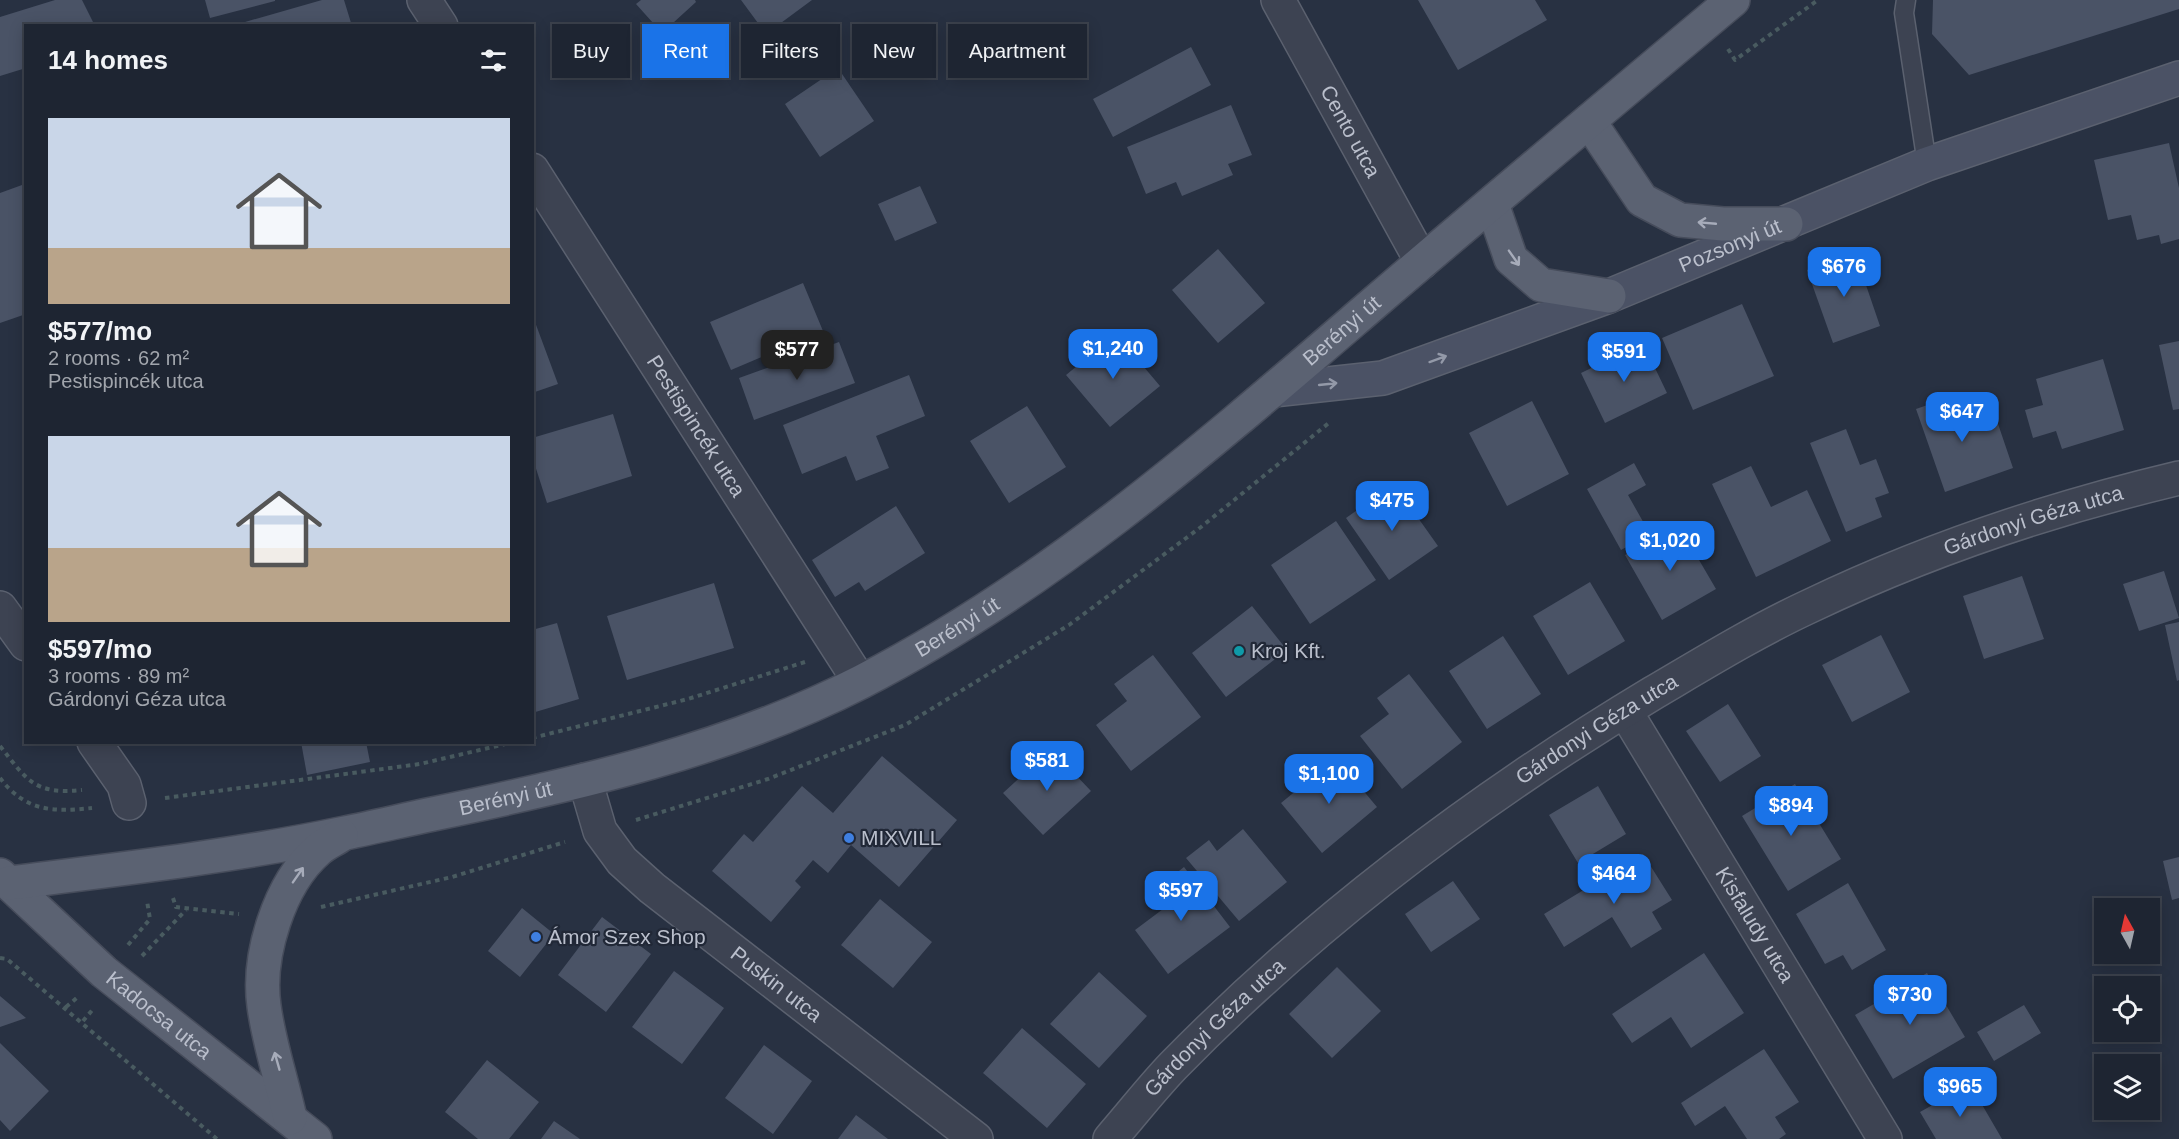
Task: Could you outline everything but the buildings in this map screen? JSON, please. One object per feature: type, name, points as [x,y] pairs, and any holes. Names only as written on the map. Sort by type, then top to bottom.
[{"type":"main road","name":"Berényi út","points":[[3,881],[142,867],[343,834],[585,780],[703,746],[794,712],[860,682],[1013,594],[1133,503],[1273,390],[1732,0]]},
{"type":"main road","points":[[1589,121],[1642,200],[1680,220],[1723,224],[1786,224]]},
{"type":"main road","points":[[1492,204],[1511,259],[1541,285],[1609,296]]},
{"type":"main road","points":[[290,1118],[264,1005],[263,970],[269,937],[280,905],[296,876],[317,850],[343,834]]},
{"type":"main road","name":"Kadocsa utca","points":[[3,881],[104,972],[315,1139]]},
{"type":"street","points":[[424,0],[440,24]]},
{"type":"street","name":"Cento utca","points":[[1278,0],[1422,262]]},
{"type":"street","name":"Pozsonyi út","points":[[1273,390],[1383,378],[1609,296],[1927,164],[2179,78]]},
{"type":"street","name":"Pestispincék utca","points":[[534,173],[860,682]]},
{"type":"street","name":"Gárdonyi Géza utca","points":[[1110,1139],[1171,1068],[1310,939],[1460,821],[1553,756],[1624,711],[1720,653],[1808,606],[1908,562],[2071,507],[2179,478]]},
{"type":"street","points":[[0,608],[24,641]]},
{"type":"street","name":"Kisfaludy utca","points":[[1624,711],[1885,1139]]},
{"type":"street","points":[[95,744],[124,785],[129,803]]},
{"type":"street","name":"Puskin utca","points":[[585,780],[600,831],[622,861],[651,888],[976,1139]]},
{"type":"lane","points":[[1906,0],[1905,13],[1927,164]]},
{"type":"path","points":[[534,738],[688,699],[839,651]]},
{"type":"path","points":[[0,778],[7,786],[39,808],[59,812],[420,764],[505,744]]},
{"type":"path","points":[[66,1007],[104,972],[150,919],[142,867]]},
{"type":"path","points":[[0,958],[7,959],[83,1021],[217,1139]]},
{"type":"place","name":"Kroj Kft.","points":[[1239,651]]},
{"type":"place","name":"MIXVILL","points":[[849,838]]},
{"type":"place","name":"Ámor Szex Shop","points":[[536,937]]}]
